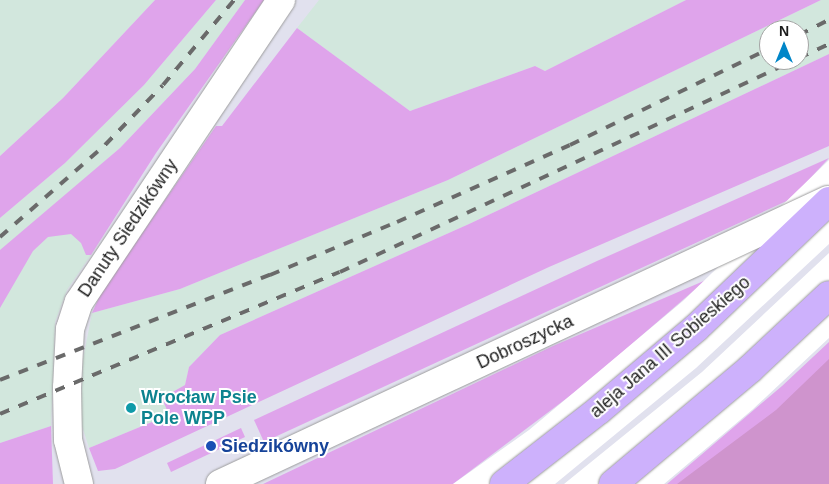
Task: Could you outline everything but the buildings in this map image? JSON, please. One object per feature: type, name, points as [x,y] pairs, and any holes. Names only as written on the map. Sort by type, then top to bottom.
[{"type":"main road","name":"aleja Jana III Sobieskiego","points":[[504,484],[599,410],[696,328],[829,200]]},
{"type":"main road","points":[[614,484],[750,369],[829,295]]},
{"type":"street","name":"Danuty Siedzikówny","points":[[79,484],[68,440],[67,388],[70,329],[79,302],[281,0]]},
{"type":"street","name":"Dobroszycka","points":[[220,484],[829,200]]},
{"type":"shaded area","points":[[0,0],[155,0],[63,98],[0,156]]},
{"type":"shaded area","points":[[155,0],[216,0],[144,85],[65,163],[0,218],[0,156],[63,98]]},
{"type":"shaded area","points":[[216,0],[245,0],[195,69],[120,148],[62,199],[91,255],[67,290],[55,322],[51,426],[0,443],[0,218],[65,163],[144,85]]},
{"type":"shaded area","points":[[245,0],[264,0],[156,153],[91,255],[86,255],[81,243],[71,234],[48,237],[33,251],[0,308],[0,250],[120,148],[195,69]]},
{"type":"shaded area","points":[[319,0],[686,0],[545,71],[535,66],[410,111],[297,28]]},
{"type":"shaded area","points":[[686,0],[821,0],[780,20],[759,20],[759,30],[448,180],[180,289],[92,313],[101,293],[216,126],[222,126],[297,28],[410,111],[535,66],[545,71]]},
{"type":"shaded area","points":[[821,0],[829,0],[829,54],[809,63],[809,20],[780,20]]},
{"type":"shaded area","points":[[759,30],[759,70],[795,70],[469,224],[220,335],[189,367],[185,385],[164,397],[169,415],[89,448],[82,426],[81,408],[83,359],[92,313],[180,289],[448,180]]},
{"type":"shaded area","points":[[829,54],[829,146],[549,267],[115,469],[98,471],[89,448],[169,415],[162,398],[185,385],[189,367],[220,335],[469,224],[795,70],[809,70],[809,63]]},
{"type":"shaded area","points":[[829,158],[791,199],[264,442],[254,420],[597,261]]},
{"type":"shaded area","points":[[706,280],[583,386],[453,484],[263,484],[553,346]]},
{"type":"shaded area","points":[[829,342],[829,484],[667,484],[782,386]]},
{"type":"shaded area","points":[[829,359],[829,484],[677,484],[776,410]]},
{"type":"shaded area","points":[[51,426],[53,484],[0,484],[0,443]]},
{"type":"shaded area","points":[[241,428],[245,437],[171,472],[167,463]]},
{"type":"pier","points":[[829,160],[829,244],[696,368],[555,484],[453,484],[529,430],[683,301]]},
{"type":"pier","points":[[829,253],[829,338],[752,410],[664,484],[564,484],[702,372]]},
{"type":"railway","points":[[0,237],[105,145],[163,85],[234,0]]},
{"type":"railway","points":[[809,30],[829,20]]},
{"type":"railway","points":[[809,53],[829,44]]},
{"type":"railway","points":[[0,380],[270,275],[397,222],[570,145],[759,54]]},
{"type":"railway","points":[[0,414],[340,272],[774,70]]},
{"type":"place","name":"Wrocław Psie Pole WPP","points":[[131,408]]},
{"type":"place","name":"Siedzikówny","points":[[211,446]]}]
